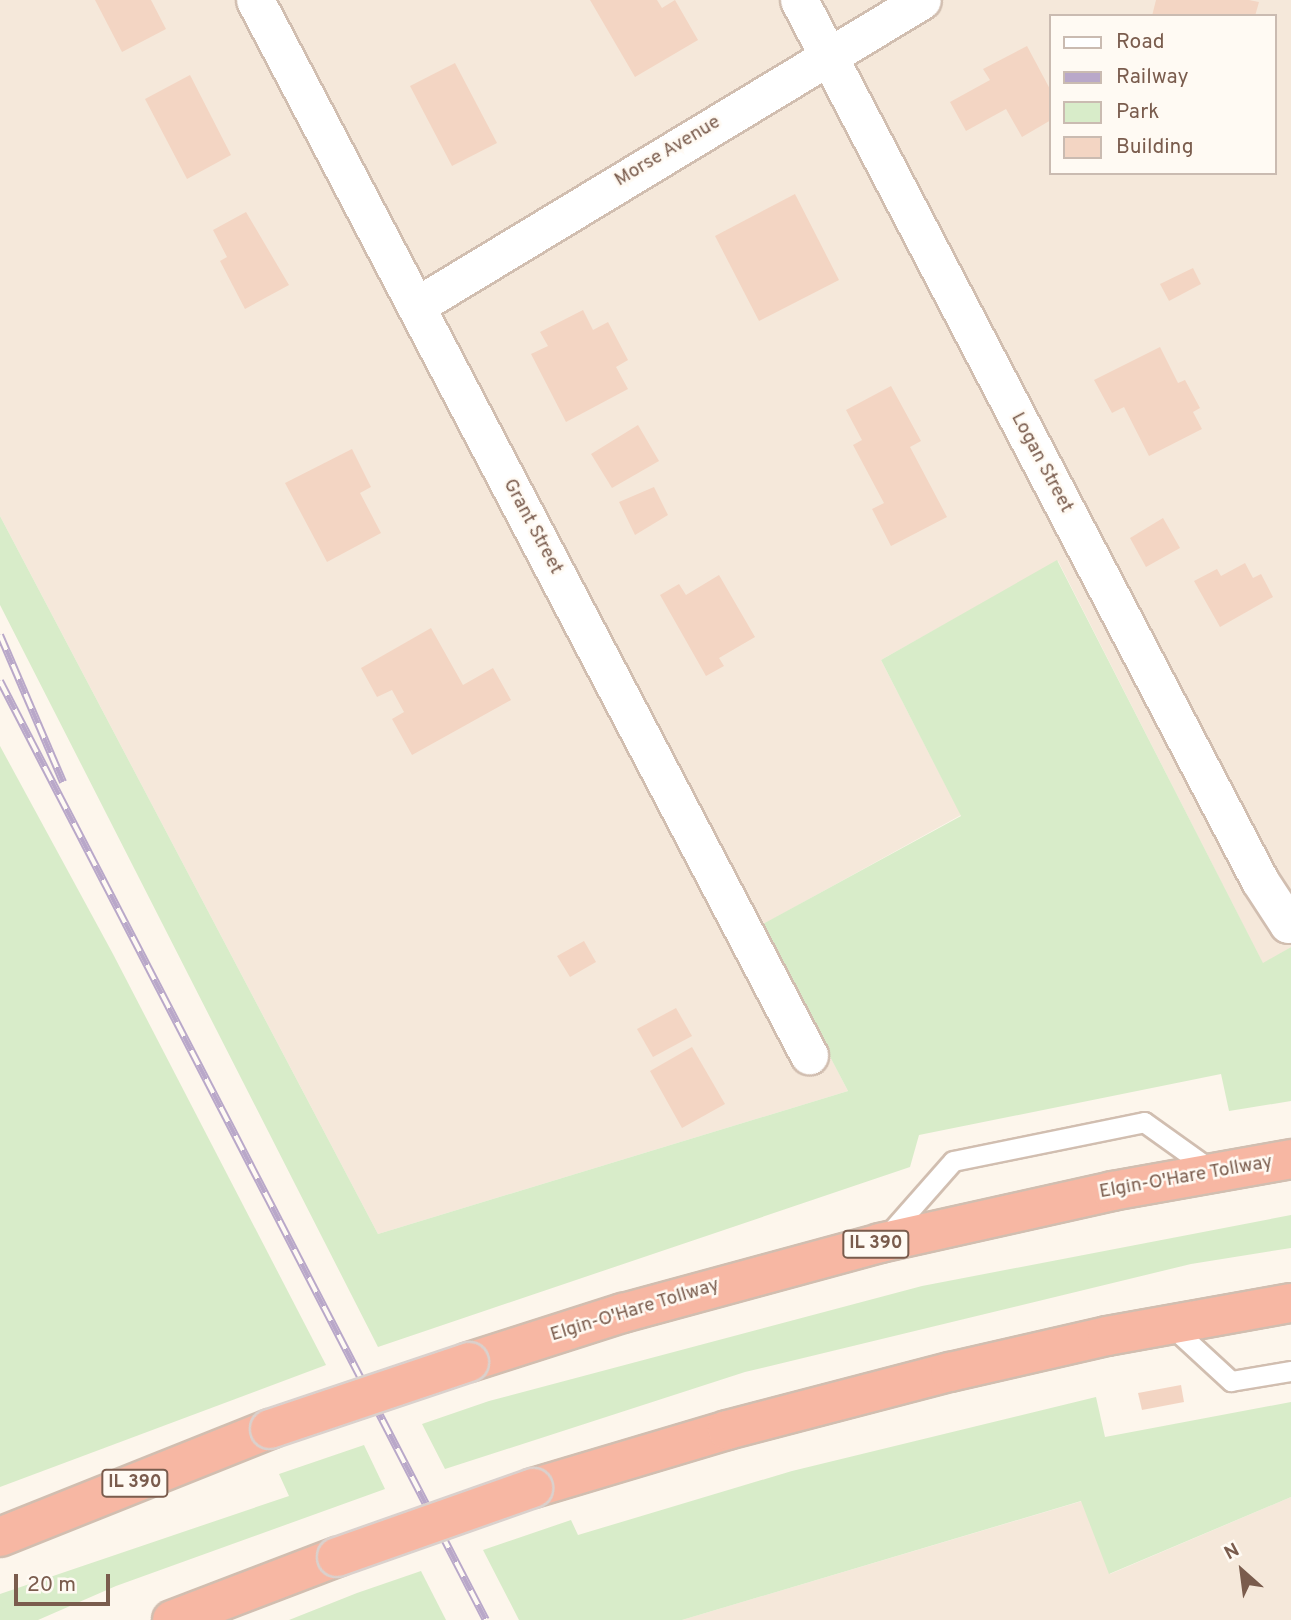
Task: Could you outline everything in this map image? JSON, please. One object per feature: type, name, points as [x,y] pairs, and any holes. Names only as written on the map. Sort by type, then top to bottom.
[{"type":"highway","name":"Elgin-O'Hare Tollway","points":[[0,1537],[270,1429],[636,1309],[880,1243],[1215,1172],[1291,1159]]},
{"type":"highway","points":[[172,1620],[337,1557],[533,1488],[727,1430],[923,1379],[1169,1325],[1291,1303]]},
{"type":"street","name":"Grant Street","points":[[256,0],[808,1055]]},
{"type":"street","name":"Logan Street","points":[[799,0],[1260,881],[1289,922]]},
{"type":"street","name":"Morse Avenue","points":[[416,306],[922,0]]},
{"type":"lane","points":[[880,1243],[953,1161],[966,1158],[1144,1122],[1215,1172]]},
{"type":"lane","points":[[1169,1325],[1231,1381],[1291,1371]]},
{"type":"shaded area","points":[[0,0],[1291,0],[1291,947],[1263,964],[1058,561],[881,660],[961,815],[762,925],[848,1091],[378,1234],[0,516]]},
{"type":"shaded area","points":[[1291,1497],[1291,1620],[682,1620],[1082,1501],[1110,1574]]},
{"type":"green space","points":[[0,516],[378,1234],[848,1091],[761,925],[961,816],[881,660],[1057,560],[1263,963],[1291,947],[1291,1101],[1229,1111],[1221,1074],[919,1135],[910,1167],[378,1347],[0,605]]},
{"type":"green space","points":[[0,746],[113,954],[326,1365],[0,1487]]},
{"type":"green space","points":[[1291,1215],[1291,1248],[1191,1264],[745,1372],[445,1469],[422,1424],[489,1401],[922,1286]]},
{"type":"green space","points":[[1096,1397],[1105,1437],[1291,1402],[1291,1497],[1109,1574],[1081,1501],[682,1620],[519,1620],[483,1550],[571,1520],[578,1535],[792,1471]]},
{"type":"green space","points":[[364,1445],[385,1489],[116,1586],[38,1620],[0,1620],[0,1594],[289,1496],[279,1474]]},
{"type":"green space","points":[[421,1571],[446,1620],[289,1620],[357,1593]]},
{"type":"building","points":[[95,0],[151,0],[166,29],[122,52]]},
{"type":"building","points":[[590,0],[657,0],[662,8],[675,0],[698,40],[635,77]]},
{"type":"building","points":[[1156,0],[1259,2],[1256,14],[1152,14]]},
{"type":"building","points":[[1027,46],[1050,89],[1050,121],[1022,137],[1006,109],[966,131],[950,102],[990,80],[983,69]]},
{"type":"building","points":[[455,63],[497,143],[452,166],[410,86]]},
{"type":"building","points":[[190,75],[231,155],[187,179],[145,99]]},
{"type":"building","points":[[795,194],[839,280],[759,321],[715,236]]},
{"type":"building","points":[[246,212],[289,285],[245,309],[220,261],[227,257],[213,230]]},
{"type":"building","points":[[1193,268],[1201,284],[1169,301],[1160,284]]},
{"type":"building","points":[[583,310],[593,330],[608,322],[628,360],[616,367],[628,389],[566,422],[531,354],[548,346],[540,332]]},
{"type":"building","points":[[1160,347],[1178,383],[1185,380],[1200,408],[1193,412],[1202,429],[1149,456],[1124,407],[1112,413],[1094,380]]},
{"type":"building","points":[[891,386],[921,441],[910,447],[947,517],[891,546],[872,509],[884,503],[853,445],[862,440],[846,410]]},
{"type":"building","points":[[638,425],[659,461],[612,488],[591,454]]},
{"type":"building","points":[[352,449],[371,487],[360,493],[381,533],[327,562],[285,483]]},
{"type":"building","points":[[654,487],[668,515],[635,535],[619,502]]},
{"type":"building","points":[[1163,518],[1180,548],[1146,567],[1130,538]]},
{"type":"building","points":[[1245,563],[1253,578],[1261,574],[1273,597],[1220,627],[1194,581],[1217,569],[1221,576]]},
{"type":"building","points":[[719,575],[755,637],[719,658],[724,666],[706,676],[660,595],[679,584],[686,595]]},
{"type":"building","points":[[431,628],[463,685],[493,668],[511,700],[412,755],[392,719],[404,712],[392,690],[377,697],[361,668]]},
{"type":"building","points":[[584,941],[596,962],[570,977],[557,956]]},
{"type":"building","points":[[676,1008],[692,1036],[653,1057],[637,1029]]},
{"type":"building","points":[[692,1047],[725,1104],[682,1128],[650,1071]]},
{"type":"building","points":[[1181,1385],[1184,1402],[1142,1410],[1138,1393]]},
{"type":"railway","points":[[0,635],[63,782]]},
{"type":"railway","points":[[0,681],[486,1620]]}]
